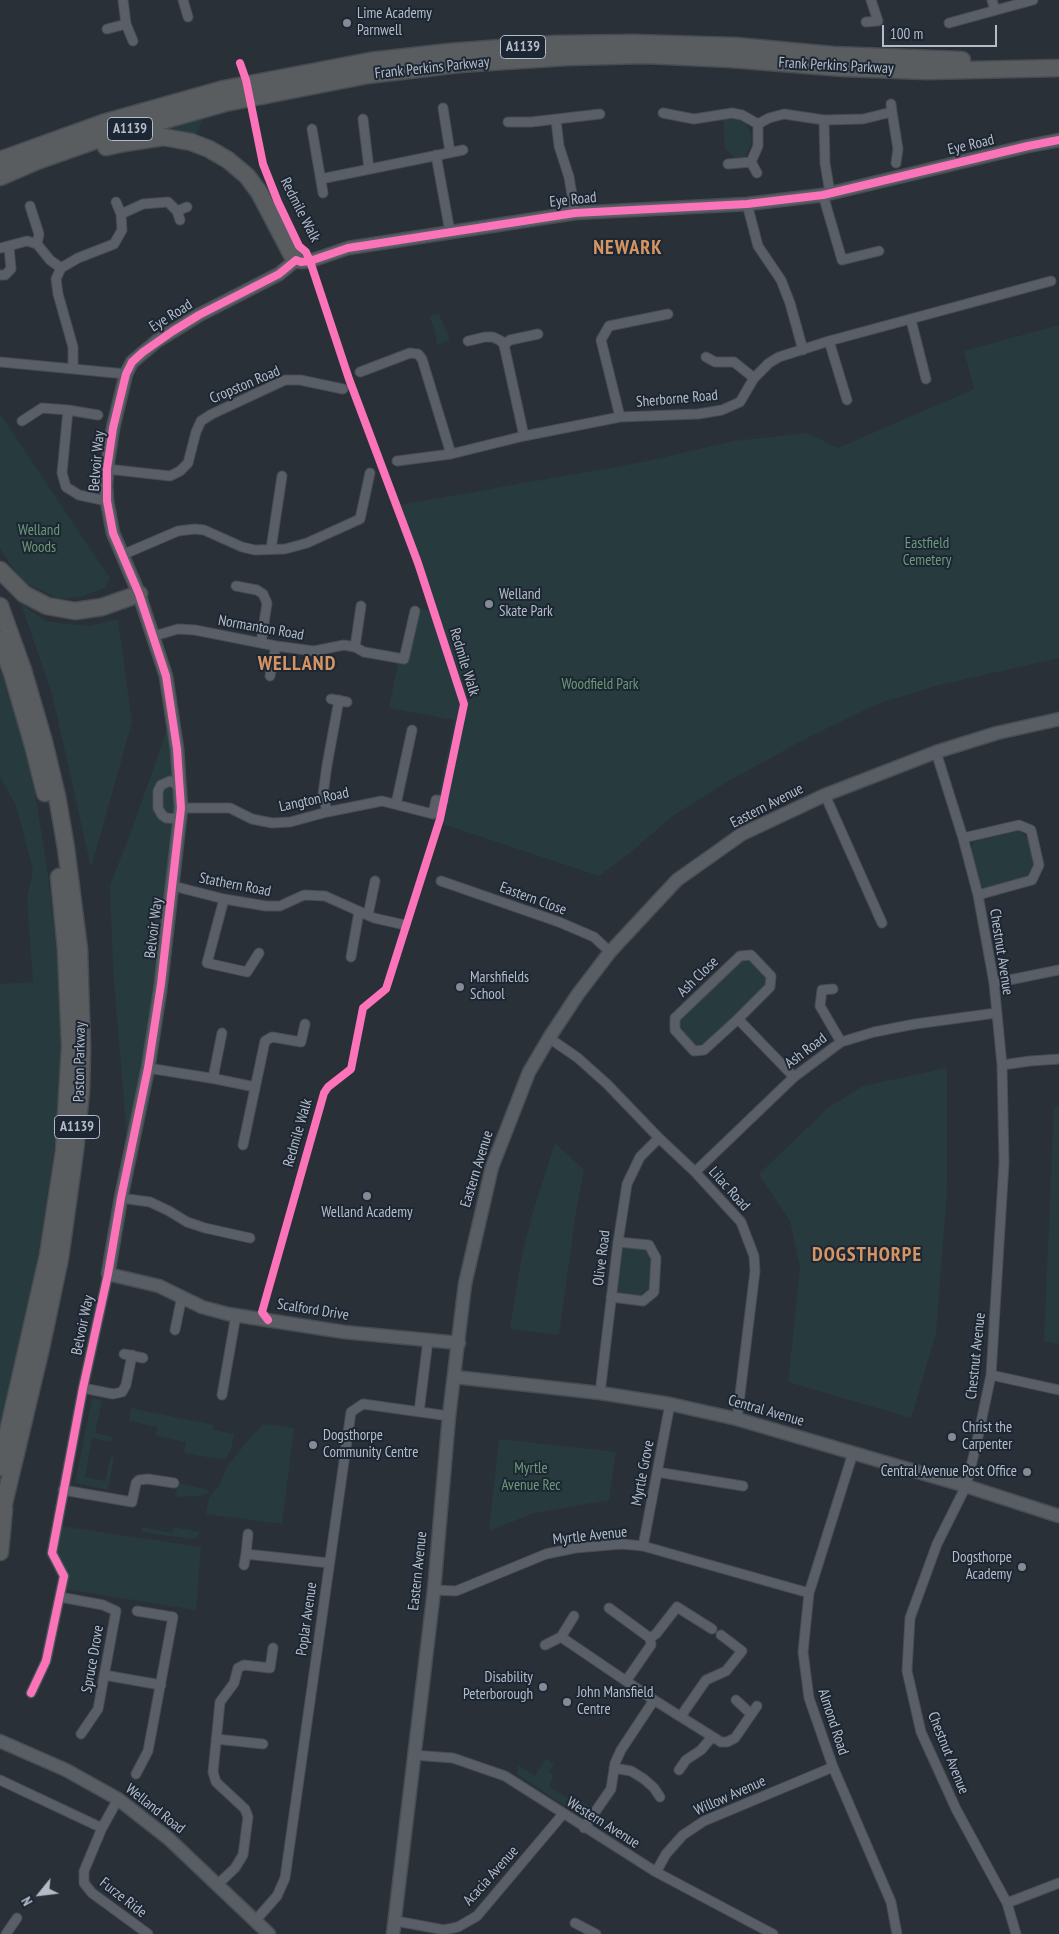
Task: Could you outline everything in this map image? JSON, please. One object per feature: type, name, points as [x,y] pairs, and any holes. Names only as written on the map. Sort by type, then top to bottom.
[{"type":"highway","name":"Frank Perkins Parkway","points":[[0,160],[103,123],[224,89],[370,61],[449,52],[555,44],[633,43],[735,46],[833,55],[928,60],[980,61],[1059,58]]},
{"type":"highway","name":"Frank Perkins Parkway","points":[[0,177],[37,161],[108,136],[225,103],[368,75],[459,64],[568,57],[646,56],[731,59],[844,68],[927,71],[1059,68]]},
{"type":"highway","points":[[37,161],[59,160],[124,143],[163,137],[192,142],[228,160],[247,176],[259,192],[296,260]]},
{"type":"highway","points":[[0,570],[24,594],[47,606],[75,611],[102,607],[139,594]]},
{"type":"highway","name":"Paston Parkway","points":[[0,606],[23,670],[44,742],[58,805],[79,949],[82,1048],[81,1091],[75,1151],[60,1258],[0,1520]]},
{"type":"highway","name":"Paston Parkway","points":[[0,640],[33,745],[56,850],[66,950],[70,1046],[64,1151],[54,1220],[31,1337],[0,1467]]},
{"type":"highway","name":"A1139","points":[[0,1552],[5,1502]]},
{"type":"street","points":[[123,0],[126,24],[133,41]]},
{"type":"street","points":[[183,0],[188,17]]},
{"type":"street","points":[[866,22],[878,21],[871,0]]},
{"type":"street","points":[[992,0],[995,10]]},
{"type":"street","points":[[948,23],[1033,0]]},
{"type":"street","points":[[107,29],[126,24]]},
{"type":"street","points":[[443,108],[450,152]]},
{"type":"street","points":[[758,124],[769,118],[784,114],[824,120],[863,119],[891,108],[897,142],[896,163]]},
{"type":"street","points":[[663,113],[694,119],[732,113],[758,124]]},
{"type":"street","points":[[508,122],[556,120],[600,114]]},
{"type":"street","points":[[363,119],[369,169]]},
{"type":"street","points":[[556,120],[559,146],[569,177],[575,212]]},
{"type":"street","points":[[824,120],[826,194],[842,260],[879,251]]},
{"type":"street","points":[[751,162],[758,146],[758,124]]},
{"type":"street","points":[[312,129],[323,193]]},
{"type":"street","name":"Eye Road","points":[[126,374],[132,362],[157,341],[199,314],[279,274],[296,260],[301,262],[310,261],[348,248],[575,212],[747,204],[826,194],[1059,140]]},
{"type":"street","points":[[321,179],[463,150]]},
{"type":"street","points":[[436,154],[450,232]]},
{"type":"street","points":[[728,164],[751,162]]},
{"type":"street","points":[[751,162],[757,173]]},
{"type":"street","points":[[73,369],[73,347],[58,294],[56,279],[61,268],[78,258],[114,244],[122,230],[121,214],[116,202]]},
{"type":"street","points":[[121,214],[143,204],[168,202],[179,216],[187,207]]},
{"type":"street","points":[[747,204],[758,246],[781,280],[790,303],[802,350]]},
{"type":"street","points":[[30,206],[39,234],[37,244]]},
{"type":"street","points":[[0,275],[5,275],[11,269],[5,248],[27,240],[37,244],[50,260],[61,268]]},
{"type":"street","name":"Sherborne Road","points":[[397,461],[451,454],[524,436],[620,417],[698,414],[722,410],[740,402],[754,378],[769,363],[779,357],[1051,281]]},
{"type":"street","points":[[620,417],[601,340],[609,326],[668,314]]},
{"type":"street","points":[[911,320],[926,378]]},
{"type":"street","points":[[504,345],[510,340],[538,334]]},
{"type":"street","points":[[468,341],[492,337],[501,341],[504,345],[524,436]]},
{"type":"street","points":[[829,342],[847,400]]},
{"type":"street","points":[[360,372],[410,353],[418,354],[422,359],[451,454]]},
{"type":"street","points":[[706,357],[715,362],[734,362],[754,378]]},
{"type":"street","points":[[0,362],[126,374]]},
{"type":"street","name":"Belvoir Way","points":[[31,1693],[46,1661],[64,1576],[52,1553],[83,1388],[108,1274],[121,1198],[148,1068],[162,984],[181,814],[177,749],[167,680],[139,594],[114,534],[107,501],[106,469],[113,428],[126,374]]},
{"type":"street","name":"Cropston Road","points":[[106,469],[170,476],[180,471],[188,463],[196,432],[201,421],[226,407],[285,380],[300,380],[343,389]]},
{"type":"street","points":[[22,421],[42,408],[98,415]]},
{"type":"street","points":[[68,410],[62,473],[66,487],[78,495],[107,501]]},
{"type":"street","points":[[122,555],[178,531],[195,529],[214,534],[242,547],[255,550],[285,549],[307,543],[360,519],[370,473]]},
{"type":"street","points":[[271,549],[282,476]]},
{"type":"street","points":[[236,586],[257,590],[263,594],[267,603],[260,643]]},
{"type":"street","points":[[355,647],[361,606]]},
{"type":"street","name":"Normanton Road","points":[[154,636],[178,629],[194,630],[276,646],[314,651],[344,645],[355,647],[364,652],[404,659],[415,611]]},
{"type":"street","points":[[270,676],[276,646]]},
{"type":"street","points":[[327,812],[323,794],[339,700]]},
{"type":"street","name":"Eastern Avenue","points":[[395,1928],[413,1755],[434,1590],[450,1416],[466,1284],[492,1167],[529,1072],[578,994],[610,952],[678,880],[742,834],[825,795],[936,752],[998,733],[1059,719]]},
{"type":"street","points":[[396,804],[412,730]]},
{"type":"street","name":"Chestnut Avenue","points":[[936,752],[964,838],[978,895],[994,983],[1002,1064],[1004,1162],[991,1375],[966,1486],[937,1544],[910,1618],[906,1671],[921,1732],[956,1809],[1007,1903],[1016,1934]]},
{"type":"street","points":[[178,785],[170,781],[161,785],[158,791],[158,808],[166,818],[181,814]]},
{"type":"street","points":[[825,795],[882,923]]},
{"type":"street","name":"Langton Road","points":[[181,814],[230,808],[252,819],[272,823],[290,822],[327,812],[382,801],[396,804],[403,808],[433,814],[436,800],[443,802]]},
{"type":"street","points":[[964,838],[1019,825],[1031,830],[1039,865],[1032,880],[978,895]]},
{"type":"street","points":[[351,957],[375,881]]},
{"type":"street","name":"Eastern Close","points":[[441,881],[559,922],[594,937],[610,952]]},
{"type":"street","name":"Stathern Road","points":[[173,886],[224,899],[276,906],[304,895],[325,896],[374,918],[405,925]]},
{"type":"street","points":[[224,899],[208,963],[247,972],[259,953]]},
{"type":"street","name":"Ash Close","points":[[751,955],[771,976],[770,987],[738,1019],[704,1050],[694,1051],[675,1030],[675,1018],[740,956],[751,955]]},
{"type":"street","points":[[994,983],[1059,970]]},
{"type":"street","points":[[833,989],[822,990],[820,1006],[841,1042]]},
{"type":"street","name":"Ash Road","points":[[695,1172],[794,1076],[841,1042],[874,1032],[915,1024],[996,1013]]},
{"type":"street","points":[[738,1019],[794,1076]]},
{"type":"street","points":[[243,1146],[265,1041],[272,1037],[301,1042],[305,1024]]},
{"type":"street","points":[[213,1078],[222,1033]]},
{"type":"street","name":"Lilac Road","points":[[549,1038],[578,1058],[607,1084],[695,1172],[741,1222],[754,1256],[755,1271],[737,1419]]},
{"type":"street","points":[[1002,1064],[1059,1060]]},
{"type":"street","points":[[148,1068],[213,1078],[255,1087]]},
{"type":"street","name":"Olive Road","points":[[600,1393],[618,1242],[629,1178],[640,1157],[659,1138]]},
{"type":"street","points":[[121,1198],[150,1202],[169,1210],[187,1222],[250,1238]]},
{"type":"street","points":[[611,1297],[644,1301],[654,1292],[656,1258],[649,1245],[618,1242]]},
{"type":"street","name":"Scalford Drive","points":[[108,1274],[159,1286],[202,1306],[236,1315],[344,1332],[459,1343]]},
{"type":"street","points":[[175,1330],[182,1296]]},
{"type":"street","points":[[222,1395],[236,1315]]},
{"type":"street","points":[[419,1412],[428,1340]]},
{"type":"street","points":[[83,1388],[113,1394],[122,1392],[126,1384],[128,1354],[143,1358]]},
{"type":"street","points":[[991,1375],[1059,1390]]},
{"type":"street","name":"Central Avenue","points":[[455,1377],[600,1393],[670,1404],[737,1419],[966,1486],[1059,1516]]},
{"type":"street","name":"Poplar Avenue","points":[[255,1921],[277,1896],[285,1878],[351,1412],[363,1404],[450,1416]]},
{"type":"street","name":"Myrtle Grove","points":[[643,1546],[670,1404]]},
{"type":"street","name":"Almond Road","points":[[853,1453],[809,1593],[803,1652],[809,1698],[833,1767],[891,1902],[897,1934]]},
{"type":"street","points":[[657,1472],[742,1486]]},
{"type":"street","points":[[63,1490],[132,1502],[136,1483],[139,1480],[148,1479],[174,1483]]},
{"type":"street","points":[[244,1565],[248,1534]]},
{"type":"street","name":"Myrtle Avenue","points":[[434,1590],[456,1591],[546,1554],[576,1548],[622,1544],[643,1546],[809,1593]]},
{"type":"street","points":[[246,1554],[329,1563]]},
{"type":"street","name":"Spruce Drove","points":[[60,1598],[103,1605],[116,1612],[98,1709],[81,1734]]},
{"type":"street","points":[[650,1638],[656,1634],[677,1607],[712,1629]]},
{"type":"street","points":[[609,1608],[650,1638],[651,1644],[626,1681]]},
{"type":"street","points":[[136,1774],[148,1750],[173,1617],[138,1611]]},
{"type":"street","points":[[545,1645],[561,1637],[574,1616]]},
{"type":"street","points":[[681,1716],[706,1680],[726,1671],[742,1651],[721,1635]]},
{"type":"street","points":[[561,1637],[654,1700],[721,1742],[727,1742],[735,1738],[757,1706]]},
{"type":"street","points":[[217,1885],[235,1868],[243,1855],[248,1817],[245,1809],[216,1782],[213,1772],[220,1702],[234,1684],[237,1665],[270,1668],[273,1648]]},
{"type":"street","points":[[104,1675],[161,1685]]},
{"type":"street","points":[[584,1828],[608,1787],[621,1750],[654,1700]]},
{"type":"street","points":[[736,1700],[751,1714]]},
{"type":"street","points":[[679,1770],[686,1760],[701,1750],[712,1738]]},
{"type":"street","points":[[216,1739],[263,1744]]},
{"type":"street","name":"Welland Road","points":[[0,1741],[66,1770],[118,1799],[169,1839],[269,1934]]},
{"type":"street","name":"Western Avenue","points":[[413,1755],[453,1758],[505,1776],[656,1872],[773,1934]]},
{"type":"street","name":"Willow Avenue","points":[[656,1872],[666,1854],[683,1835],[704,1821],[833,1767]]},
{"type":"street","points":[[614,1768],[631,1771],[644,1779],[660,1797]]},
{"type":"street","points":[[0,1780],[102,1828]]},
{"type":"street","name":"Furze Ride","points":[[118,1799],[102,1828],[84,1871],[84,1883],[92,1893],[142,1933]]},
{"type":"street","name":"Acacia Avenue","points":[[395,1928],[444,1930],[458,1927],[477,1916],[563,1814]]},
{"type":"street","points":[[1007,1903],[1059,1883]]},
{"type":"street","points":[[6,1934],[17,1918]]},
{"type":"street","points":[[575,1923],[596,1934]]},
{"type":"green space","points":[[210,113],[201,123],[195,139],[124,141]]},
{"type":"green space","points":[[733,117],[745,123],[750,130],[752,143],[745,157],[735,158],[725,148],[723,118]]},
{"type":"green space","points":[[439,314],[450,340],[436,345],[437,340],[430,316]]},
{"type":"green space","points":[[1059,325],[1059,658],[935,686],[877,704],[805,739],[727,782],[671,817],[630,853],[599,876],[433,821],[454,720],[389,708],[398,663],[407,664],[419,609],[432,611],[393,506],[643,462],[734,441],[807,433],[838,448],[974,389],[964,351]]},
{"type":"green space","name":"Welland Woods","points":[[0,414],[110,578],[105,588],[83,596],[59,599],[22,581],[0,549]]},
{"type":"green space","points":[[21,604],[46,621],[90,626],[118,619],[132,722],[91,868],[52,694]]},
{"type":"green space","points":[[0,669],[27,751],[47,867],[61,991],[59,1116],[37,1263],[0,1428],[0,984],[33,982],[27,899],[33,870],[16,805],[0,777]]},
{"type":"green space","points":[[170,721],[176,777],[173,828],[142,1068],[127,1139],[113,968],[110,885],[131,832]]},
{"type":"green space","points":[[1019,830],[1027,837],[1034,866],[1030,877],[987,889],[982,887],[978,882],[970,850],[974,841]]},
{"type":"green space","points":[[741,959],[751,959],[768,977],[767,986],[703,1048],[695,1049],[678,1029],[679,1019]]},
{"type":"green space","points":[[947,1068],[947,1191],[936,1333],[911,1418],[788,1382],[800,1268],[790,1221],[759,1174],[829,1107],[863,1086]]},
{"type":"green space","points":[[1054,1107],[1059,1107],[1059,1344],[1044,1341]]},
{"type":"green space","points":[[555,1143],[584,1170],[576,1212],[559,1335],[510,1329],[521,1260],[532,1215]]},
{"type":"green space","points":[[625,1246],[647,1248],[652,1259],[649,1289],[639,1297],[619,1295],[615,1290],[621,1249]]},
{"type":"green space","points":[[92,1398],[102,1400],[95,1433],[112,1437],[111,1442],[92,1438],[85,1477],[105,1481],[111,1456],[114,1457],[108,1490],[75,1483]]},
{"type":"green space","points":[[131,1408],[214,1425],[213,1430],[234,1434],[231,1450],[224,1460],[184,1453],[186,1442],[156,1436],[157,1427],[129,1421]]},
{"type":"green space","points":[[264,1424],[294,1428],[282,1524],[206,1514],[209,1498],[219,1485],[227,1467],[252,1435]]},
{"type":"green space","name":"Myrtle Avenue Rec","points":[[499,1439],[616,1452],[609,1500],[534,1513],[489,1531]]},
{"type":"green space","points":[[178,1483],[208,1490],[208,1493],[199,1496],[175,1497]]},
{"type":"green space","points":[[60,1526],[201,1547],[196,1610],[65,1589],[56,1553]]},
{"type":"green space","points":[[142,1527],[172,1533],[173,1527],[200,1532],[197,1538],[192,1539],[141,1532]]},
{"type":"green space","points":[[546,1759],[554,1764],[549,1772],[554,1775],[549,1787],[579,1805],[582,1801],[590,1807],[585,1813],[577,1814],[517,1774],[518,1765],[535,1776]]},
{"type":"cycle path","name":"Redmile Walk","points":[[240,63],[246,80],[263,164],[278,202],[299,246],[306,252],[310,261],[349,379],[418,563],[464,704],[440,819],[386,989],[363,1008],[351,1069],[328,1087],[324,1093],[262,1312],[268,1320]]},
{"type":"cycle path","points":[[31,1693],[46,1661],[64,1576],[52,1553],[83,1388],[108,1274],[121,1198],[148,1068],[161,984],[181,808],[177,749],[166,676],[139,594],[113,533],[107,501],[107,469],[113,428],[126,374],[132,362],[173,331],[199,315],[279,274],[296,260],[301,262],[310,261],[348,248],[575,213],[747,204],[823,195],[1059,140]]},
{"type":"place","name":"Lime Academy Parnwell","points":[[347,23]]},
{"type":"place","name":"Welland Skate Park","points":[[489,604]]},
{"type":"place","name":"Marshfields School","points":[[460,987]]},
{"type":"place","name":"Welland Academy","points":[[367,1196]]},
{"type":"place","name":"Christ the Carpenter","points":[[952,1437]]},
{"type":"place","name":"Dogsthorpe Community Centre","points":[[313,1445]]},
{"type":"place","name":"Central Avenue Post Office","points":[[1027,1472]]},
{"type":"place","name":"Dogsthorpe Academy","points":[[1022,1567]]},
{"type":"place","name":"Disability Peterborough","points":[[543,1687]]},
{"type":"place","name":"John Mansfield Centre","points":[[567,1702]]},
{"type":"district","name":"NEWARK","points":[[628,248]]},
{"type":"district","name":"WELLAND","points":[[297,664]]},
{"type":"district","name":"DOGSTHORPE","points":[[867,1255]]},
{"type":"park label","name":"Eastfield Cemetery","points":[[927,552]]},
{"type":"park label","name":"Woodfield Park","points":[[600,685]]}]
